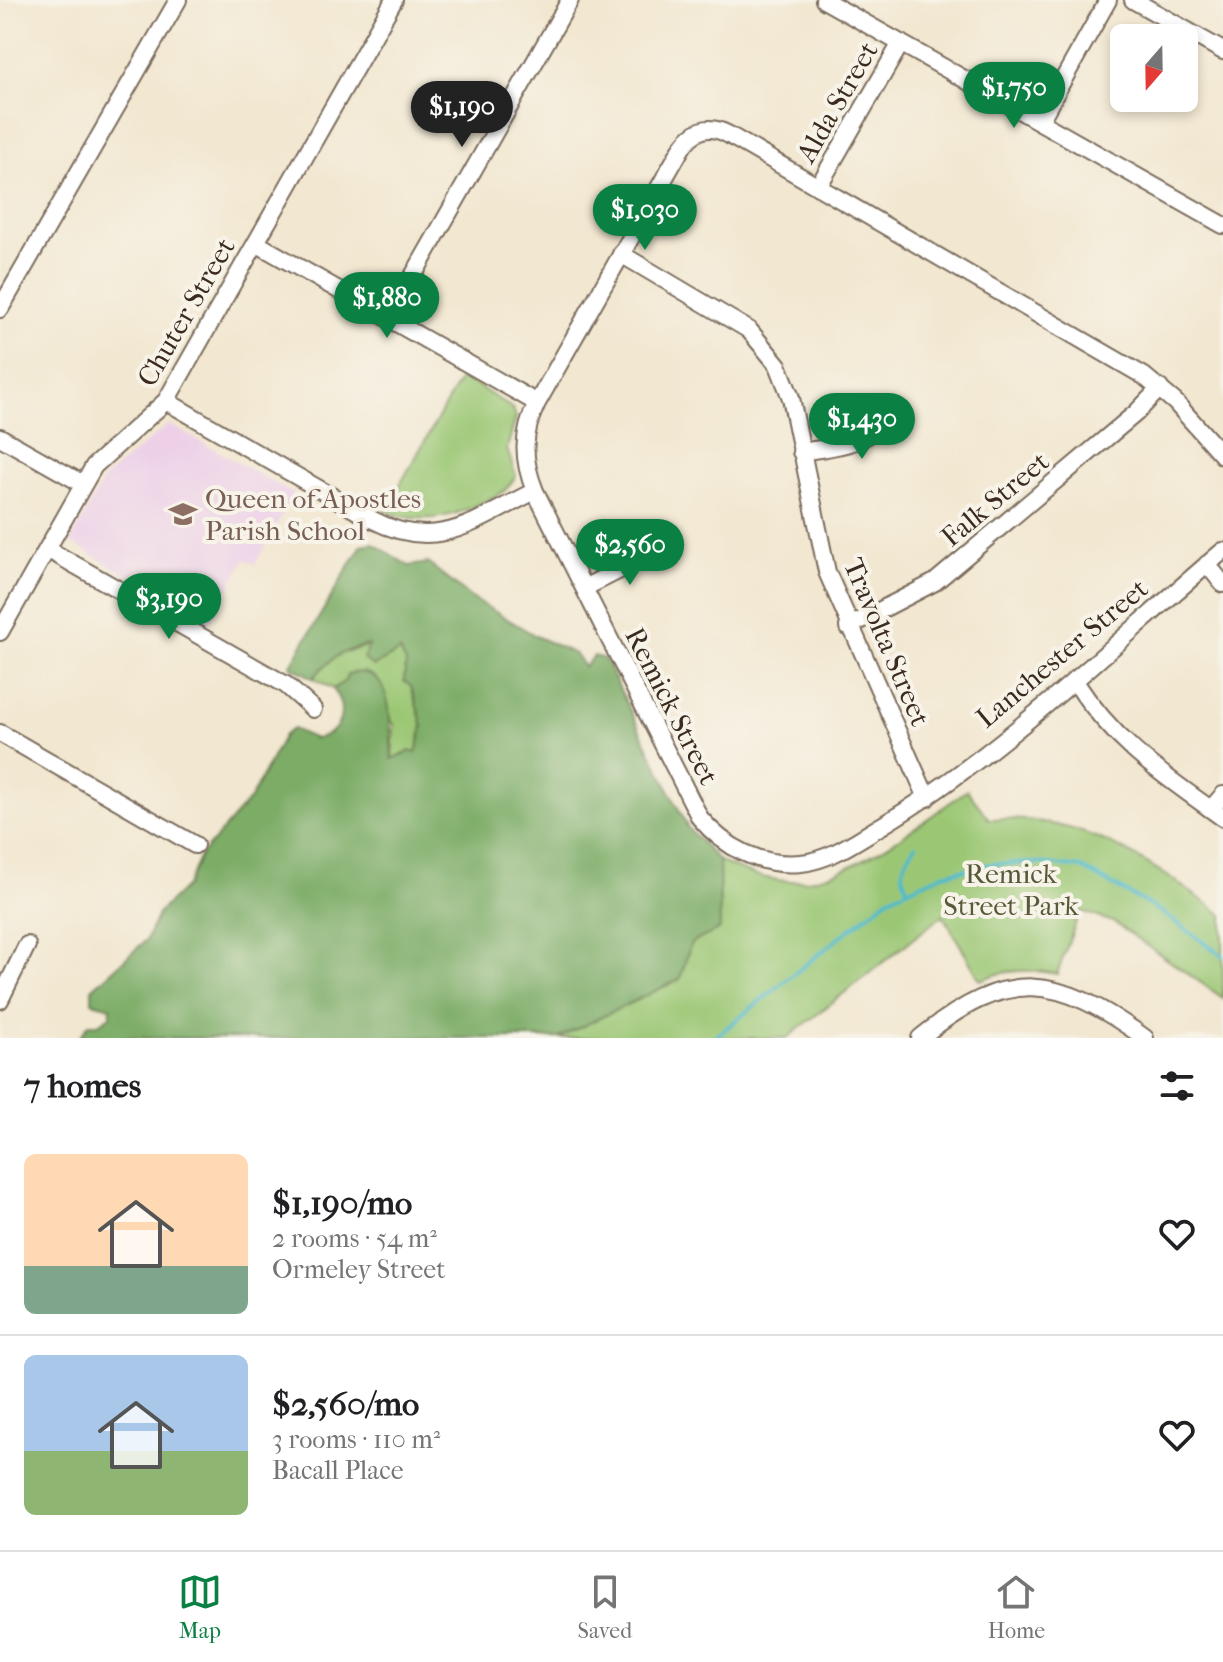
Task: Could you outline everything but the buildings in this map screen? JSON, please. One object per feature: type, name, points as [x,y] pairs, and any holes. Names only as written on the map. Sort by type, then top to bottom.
[{"type":"street","points":[[0,309],[178,0]]},
{"type":"street","name":"Chuter Street","points":[[0,632],[94,466],[166,401],[394,0]]},
{"type":"street","points":[[389,318],[570,0]]},
{"type":"street","points":[[824,0],[1223,225]]},
{"type":"street","points":[[1040,121],[1108,0]]},
{"type":"street","points":[[1133,0],[1223,51]]},
{"type":"street","name":"Alda Street","points":[[818,187],[901,43]]},
{"type":"street","name":"Remick Street","points":[[808,862],[779,862],[747,855],[710,829],[691,801],[535,491],[524,448],[537,403],[700,122],[722,131],[1160,388],[1223,456]]},
{"type":"street","points":[[256,243],[537,403]]},
{"type":"street","name":"Travolta Street","points":[[621,254],[735,321],[759,339],[785,378],[820,549],[848,627],[927,798]]},
{"type":"street","name":"Falk Street","points":[[848,627],[935,582],[1136,413],[1160,388]]},
{"type":"street","points":[[166,401],[397,531],[420,535],[456,531],[535,491]]},
{"type":"street","points":[[801,452],[863,440],[875,433],[889,414]]},
{"type":"street","points":[[0,437],[83,484]]},
{"type":"street","points":[[47,549],[286,685],[313,709]]},
{"type":"street","points":[[584,588],[659,550]]},
{"type":"street","name":"Lanchester Street","points":[[808,862],[845,847],[927,798],[1074,680],[1223,551]]},
{"type":"street","points":[[1207,564],[1223,584]]},
{"type":"street","points":[[1074,680],[1096,714],[1124,745],[1217,814],[1223,795]]},
{"type":"street","points":[[0,733],[195,845]]},
{"type":"street","points":[[0,1000],[27,945]]},
{"type":"street","points":[[920,1038],[965,1004],[997,991],[1027,987],[1058,990],[1080,997],[1145,1038]]},
{"type":"shaded area","name":"Queen of Apostles Parish School","points":[[169,424],[294,494],[255,564],[245,559],[209,624],[70,542],[105,477]]},
{"type":"green space","points":[[462,376],[513,409],[516,417],[507,449],[516,476],[505,491],[447,516],[418,518],[385,511]]},
{"type":"green space","points":[[373,543],[409,566],[428,563],[470,597],[538,637],[575,654],[584,667],[594,656],[605,659],[688,828],[719,861],[720,929],[691,943],[680,979],[558,1038],[79,1038],[89,1024],[98,1024],[110,1016],[111,1007],[92,1002],[92,989],[146,940],[159,912],[187,885],[200,856],[250,799],[284,735],[293,729],[315,739],[337,726],[341,713],[333,689],[345,681],[347,674],[363,673],[375,678],[383,688],[388,701],[392,759],[410,751],[416,753],[423,727],[411,686],[404,681],[406,663],[400,651],[374,666],[363,659],[369,645],[352,649],[331,660],[313,678],[290,666],[362,545]]},
{"type":"green space","points":[[370,645],[374,666],[400,651],[406,663],[404,681],[411,686],[423,727],[416,754],[404,753],[392,759],[394,724],[345,681],[333,689],[313,678],[333,656]]},
{"type":"green space","name":"Remick Street Park","points":[[967,790],[989,819],[1024,820],[1086,833],[1142,860],[1223,915],[1223,998],[1113,922],[1080,911],[1057,974],[1018,971],[980,980],[943,915],[787,1038],[558,1038],[680,979],[691,943],[720,929],[719,861],[770,879],[789,881],[834,873],[882,849]]},
{"type":"waterway","points":[[907,888],[903,876],[904,865],[916,845]]},
{"type":"waterway","points":[[714,1038],[889,898],[943,874],[991,864],[1039,863],[1082,868],[1160,911],[1223,956]]},
{"type":"place","name":"Queen of Apostles Parish School","points":[[183,514]]}]
